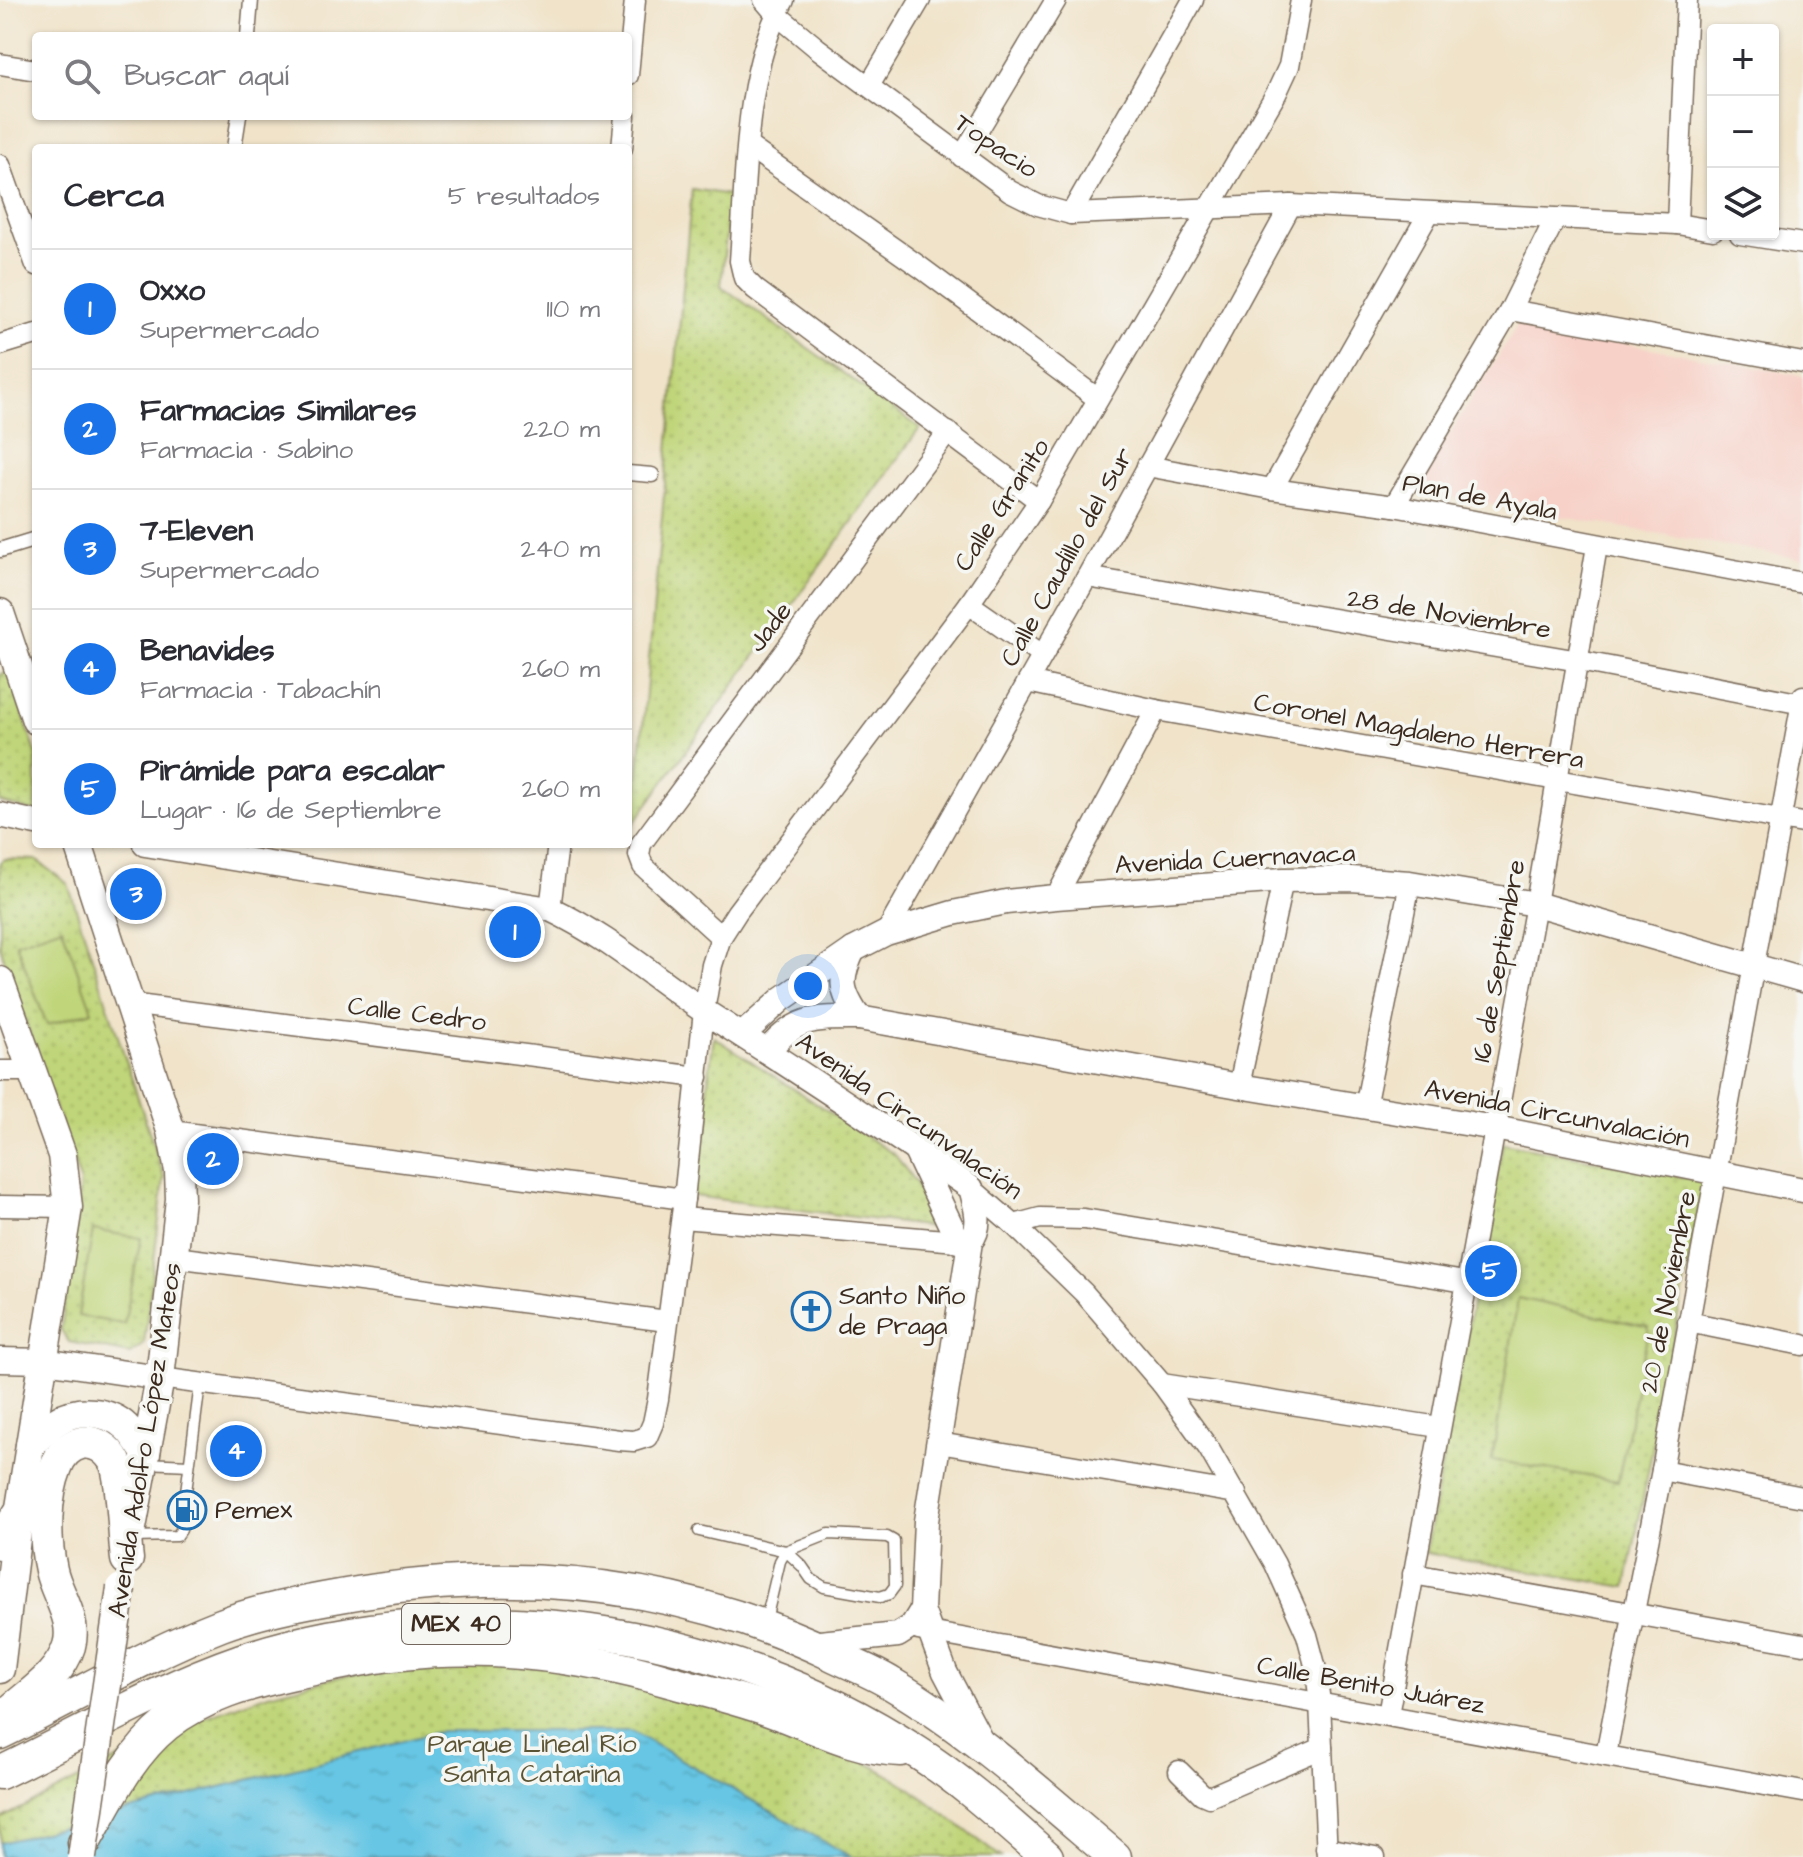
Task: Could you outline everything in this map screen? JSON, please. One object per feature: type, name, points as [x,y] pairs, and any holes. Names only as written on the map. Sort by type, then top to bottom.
[{"type":"highway","points":[[0,1721],[53,1675],[71,1640],[64,1604],[51,1572],[47,1517],[51,1481],[57,1464],[65,1451],[76,1444],[90,1442],[99,1445],[115,1462],[126,1562]]},
{"type":"highway","points":[[0,1543],[9,1511]]},
{"type":"highway","name":"MEX 40","points":[[0,1733],[154,1655],[223,1624],[293,1605],[365,1592],[466,1581],[515,1579],[576,1583],[649,1594],[765,1626],[889,1682],[936,1712],[986,1750],[1115,1857]]},
{"type":"highway","name":"MEX 40","points":[[0,1773],[178,1684],[242,1660],[307,1641],[375,1630],[456,1624],[530,1625],[602,1633],[672,1646],[757,1671],[800,1688],[916,1751],[976,1796],[1047,1857]]},
{"type":"highway","points":[[83,1850],[126,1768],[151,1738],[180,1714],[218,1696],[262,1681],[352,1661],[402,1654],[446,1651],[543,1656],[639,1673],[748,1704],[878,1750],[916,1751]]},
{"type":"main road","points":[[2,632],[32,710]]},
{"type":"main road","name":"Avenida Adolfo López Mateos","points":[[79,848],[171,1131],[179,1171],[180,1199],[160,1378],[126,1562],[83,1850]]},
{"type":"main road","points":[[0,981],[62,1155],[68,1207],[30,1446],[9,1511],[9,1607],[0,1669]]},
{"type":"main road","points":[[30,1446],[59,1420],[74,1413],[94,1413],[113,1418],[126,1427],[145,1458]]},
{"type":"street","points":[[248,32],[251,0]]},
{"type":"street","points":[[632,32],[635,0]]},
{"type":"street","points":[[869,86],[920,0]]},
{"type":"street","points":[[962,157],[1056,0]]},
{"type":"street","points":[[1071,214],[1193,0]]},
{"type":"street","name":"Calle Granito","points":[[200,1384],[619,1440],[634,1441],[647,1437],[653,1423],[683,1209],[704,1011],[712,965],[721,937],[969,604],[1039,501],[1276,94],[1289,66],[1301,0]]},
{"type":"street","points":[[1677,224],[1687,0]]},
{"type":"street","points":[[775,5],[757,71],[748,146],[740,261],[744,278],[1039,501]]},
{"type":"street","name":"Topacio","points":[[775,5],[869,86],[1010,191],[1038,205],[1071,214],[1207,211],[1291,205],[1677,224],[1707,229]]},
{"type":"street","points":[[0,64],[32,69]]},
{"type":"street","points":[[235,144],[238,120]]},
{"type":"street","points":[[622,144],[625,120]]},
{"type":"street","points":[[748,146],[920,267],[1098,399]]},
{"type":"street","points":[[0,165],[32,253]]},
{"type":"street","points":[[13,198],[32,201]]},
{"type":"street","name":"Calle Caudillo del Sur","points":[[886,933],[1087,577],[1291,205]]},
{"type":"street","points":[[1272,489],[1429,213]]},
{"type":"street","points":[[1394,506],[1510,310],[1555,219]]},
{"type":"street","points":[[1778,240],[1803,244]]},
{"type":"street","points":[[1510,310],[1803,363]]},
{"type":"street","points":[[0,345],[32,335]]},
{"type":"street","name":"Jade","points":[[721,937],[643,866],[639,855],[641,844],[948,432]]},
{"type":"street","name":"Plan de Ayala","points":[[1147,466],[1272,489],[1394,506],[1803,583]]},
{"type":"street","points":[[632,473],[652,475]]},
{"type":"street","points":[[0,550],[32,540]]},
{"type":"street","name":"16 de Septiembre","points":[[1388,1715],[1536,904],[1597,546]]},
{"type":"street","name":"28 de Noviembre","points":[[1087,577],[1803,701]]},
{"type":"street","points":[[969,604],[1042,655]]},
{"type":"street","name":"Coronel Magdaleno Herrera","points":[[1028,682],[1156,710],[1803,823]]},
{"type":"street","name":"20 de Noviembre","points":[[1606,1754],[1662,1470],[1803,701]]},
{"type":"street","points":[[1056,897],[1156,710]]},
{"type":"street","points":[[0,815],[32,822]]},
{"type":"street","points":[[188,848],[231,852],[550,909],[616,945],[704,1011],[768,1050]]},
{"type":"street","points":[[550,909],[558,848]]},
{"type":"street","name":"Avenida Cuernavaca","points":[[742,1035],[782,999],[853,950],[886,933],[953,913],[1006,902],[1056,897],[1283,880],[1351,879],[1410,883],[1536,904],[1803,980]]},
{"type":"street","points":[[1239,1086],[1283,880]]},
{"type":"street","points":[[1365,1107],[1410,883]]},
{"type":"street","points":[[853,950],[842,974],[846,999],[859,1018]]},
{"type":"street","name":"Calle Cedro","points":[[129,1004],[698,1077]]},
{"type":"street","name":"Avenida Circunvalación","points":[[1326,1852],[1320,1702],[1315,1665],[1302,1624],[1275,1564],[1209,1449],[1162,1384],[1084,1293],[1014,1225],[971,1188],[768,1050],[783,1032],[800,1023],[822,1018],[859,1018],[1495,1128],[1803,1190]]},
{"type":"street","points":[[0,1071],[32,1071]]},
{"type":"street","points":[[171,1131],[683,1209],[964,1242],[974,1237],[978,1217],[971,1188]]},
{"type":"street","points":[[915,1149],[964,1242],[926,1521],[920,1623],[986,1750]]},
{"type":"street","points":[[0,1206],[68,1207]]},
{"type":"street","points":[[1014,1225],[1040,1218],[1084,1219],[1465,1282]]},
{"type":"street","points":[[175,1257],[667,1321]]},
{"type":"street","points":[[1688,1322],[1803,1345]]},
{"type":"street","points":[[0,1360],[44,1361],[200,1384]]},
{"type":"street","points":[[1162,1384],[1439,1427]]},
{"type":"street","points":[[939,1443],[1236,1493]]},
{"type":"street","points":[[1662,1470],[1803,1497]]},
{"type":"street","points":[[1413,1574],[1803,1644]]},
{"type":"street","points":[[810,1644],[898,1635],[920,1623]]},
{"type":"street","name":"Calle Benito Juárez","points":[[920,1623],[1803,1792]]},
{"type":"street","points":[[1179,1771],[1209,1797],[1322,1748]]},
{"type":"street","points":[[1326,1852],[1375,1857]]},
{"type":"lane","points":[[126,1562],[177,1536],[181,1530],[200,1384]]},
{"type":"lane","points":[[145,1458],[189,1465]]},
{"type":"lane","points":[[699,1531],[786,1551],[811,1579],[824,1587],[880,1597],[889,1594],[895,1586],[894,1541],[887,1537],[829,1534],[786,1551],[780,1561],[765,1626]]},
{"type":"shaded area","points":[[1518,324],[1803,376],[1803,559],[1414,491]]},
{"type":"green space","points":[[692,189],[730,195],[721,286],[920,428],[634,823]]},
{"type":"green space","points":[[7,668],[32,741],[32,811],[0,802],[0,676]]},
{"type":"green space","points":[[4,859],[36,860],[68,884],[164,1177],[144,1344],[130,1354],[69,1342],[61,1330],[80,1180],[0,947],[0,862]]},
{"type":"green space","points":[[62,927],[92,1011],[47,1025],[16,943]]},
{"type":"green space","points":[[714,1037],[895,1155],[926,1197],[939,1228],[693,1196]]},
{"type":"green space","points":[[1503,1143],[1704,1181],[1626,1587],[1425,1553]]},
{"type":"green space","points":[[93,1230],[141,1238],[124,1324],[78,1316]]},
{"type":"green space","points":[[1518,1298],[1649,1327],[1618,1481],[1492,1460]]},
{"type":"green space","name":"Parque Lineal Río Santa Catarina","points":[[515,1661],[652,1677],[859,1758],[906,1785],[1001,1857],[0,1857],[0,1819],[192,1722],[268,1694],[343,1676],[437,1664]]},
{"type":"water","points":[[441,1731],[631,1731],[851,1857],[0,1857],[0,1843]]},
{"type":"place","name":"7-Eleven","points":[[136,894]]},
{"type":"place","name":"Oxxo","points":[[515,932]]},
{"type":"place","name":"Farmacias Similares","points":[[213,1159]]},
{"type":"place","name":"Pirámide para escalar","points":[[1491,1271]]},
{"type":"place","name":"Santo Niño de Praga","points":[[811,1311]]},
{"type":"place","name":"Benavides","points":[[236,1451]]},
{"type":"place","name":"Pemex","points":[[187,1510]]}]
